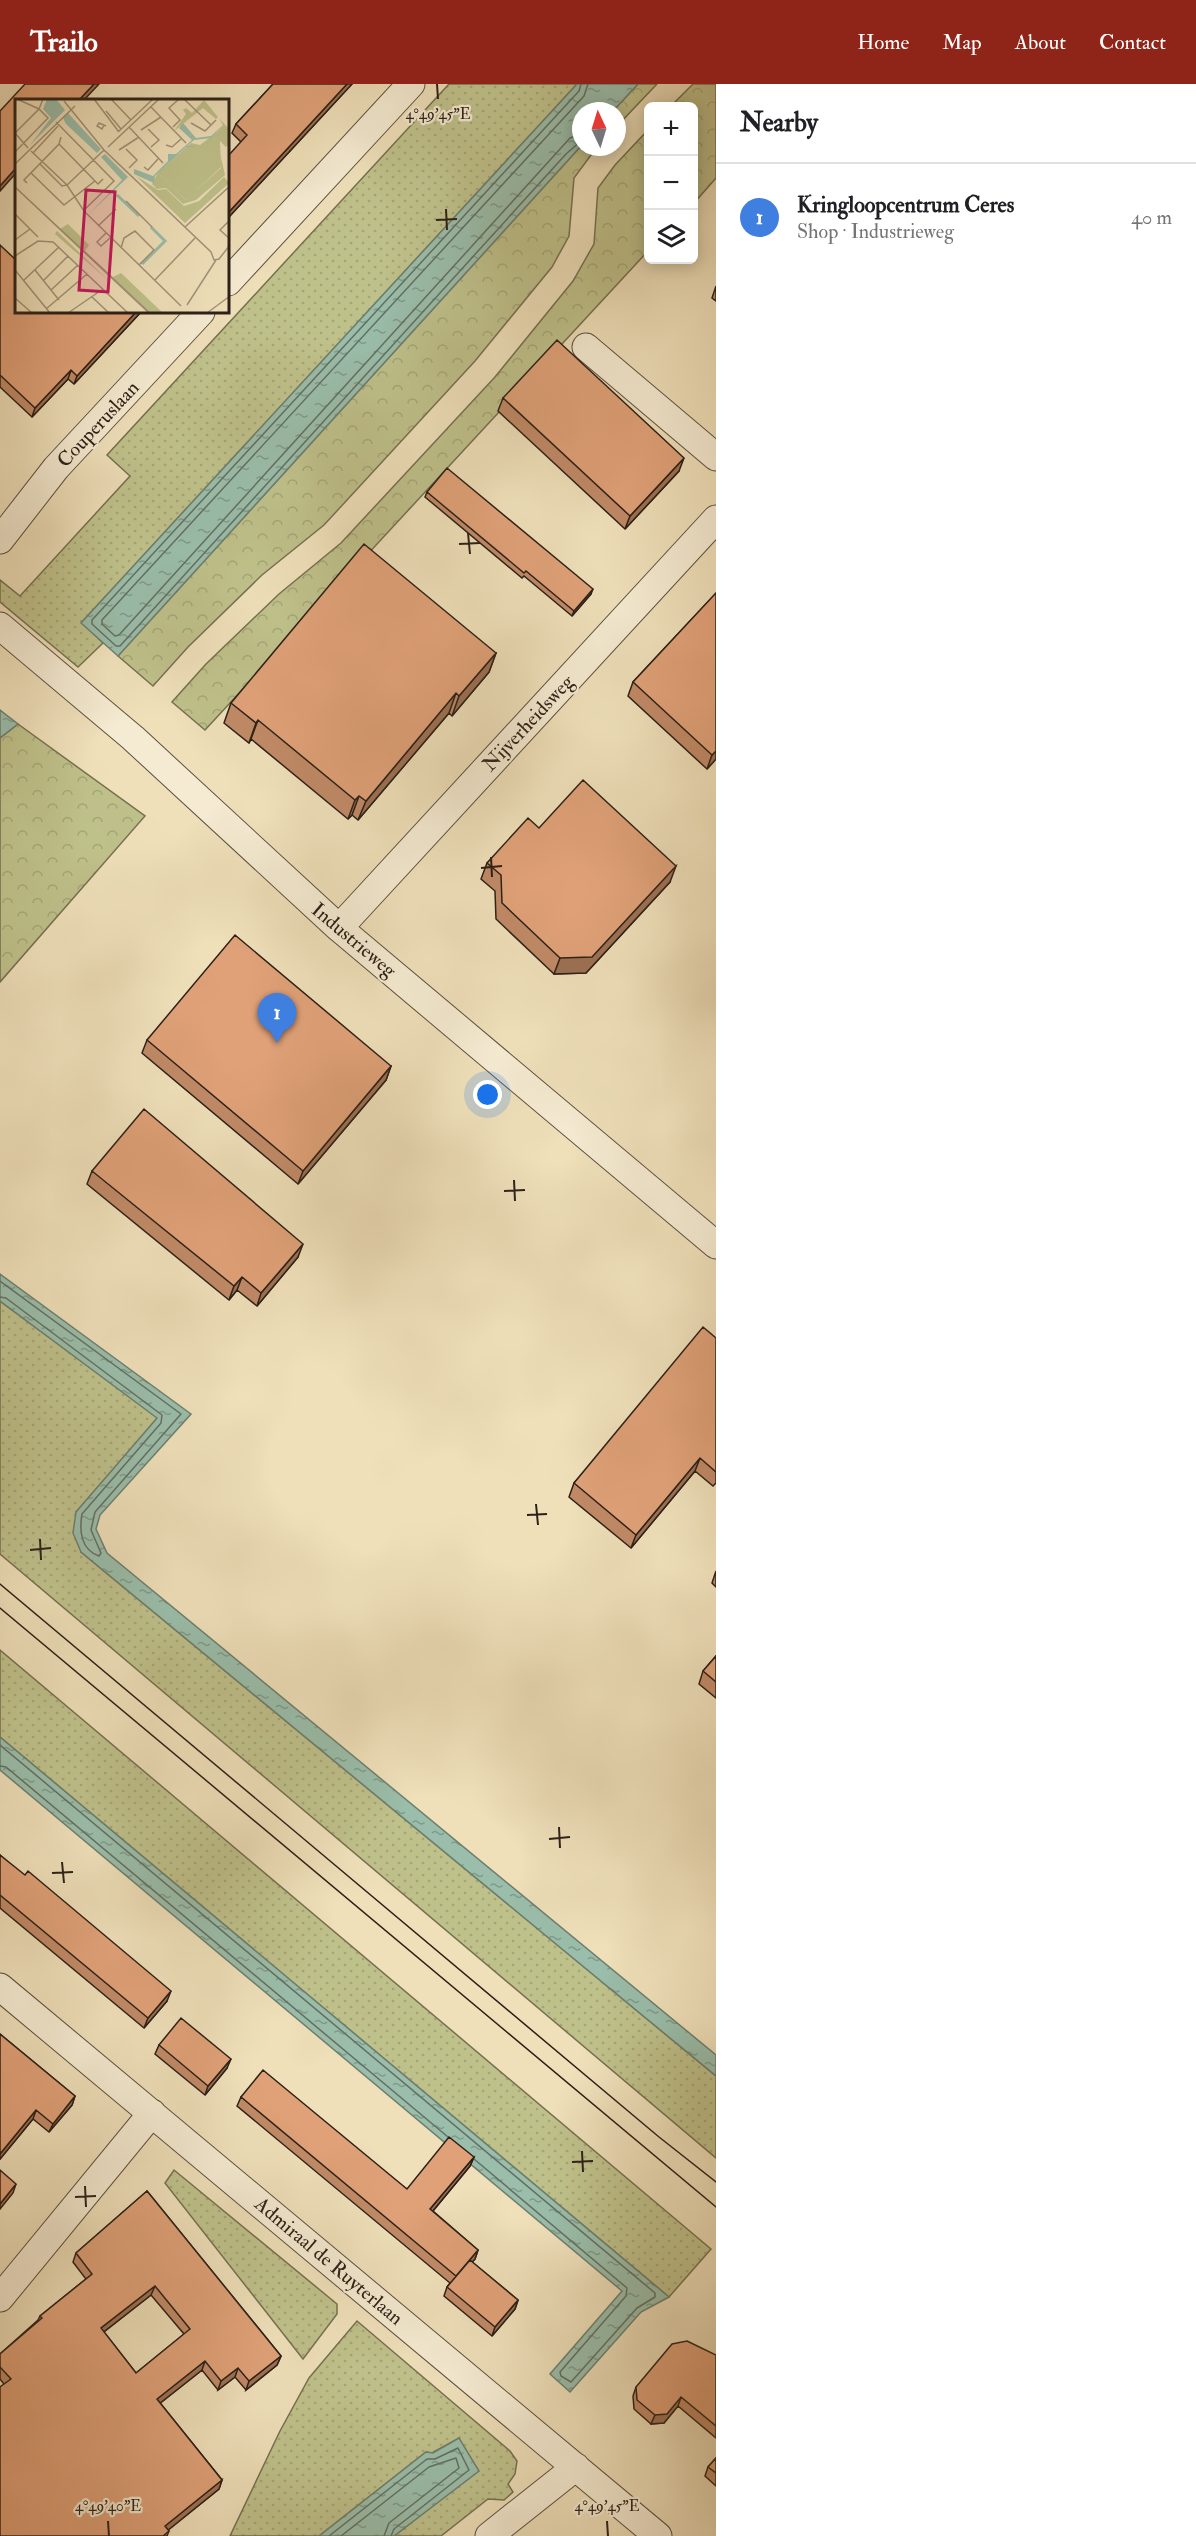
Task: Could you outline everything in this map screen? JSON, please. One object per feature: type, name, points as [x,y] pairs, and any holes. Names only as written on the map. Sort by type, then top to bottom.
[{"type":"street","points":[[230,280],[411,84]]},
{"type":"street","name":"Couperuslaan","points":[[0,540],[56,468],[199,314]]},
{"type":"street","points":[[586,347],[716,457]]},
{"type":"street","name":"Nijverheidsweg","points":[[339,928],[716,519]]},
{"type":"street","name":"Industrieweg","points":[[0,626],[133,738],[339,928],[716,1245]]},
{"type":"street","name":"Admiraal de Ruyterlaan","points":[[0,1987],[658,2536]]},
{"type":"street","points":[[0,2298],[152,2113]]},
{"type":"street","points":[[489,2536],[576,2467]]},
{"type":"green space","points":[[449,84],[577,84],[82,622],[103,643],[78,667],[0,602],[0,580],[20,596],[130,476],[107,455]]},
{"type":"green space","points":[[638,84],[657,84],[626,117],[626,102],[621,102]]},
{"type":"green space","points":[[693,84],[716,84],[716,178],[698,198],[698,102],[675,102]]},
{"type":"green space","points":[[644,134],[644,255],[205,730],[172,702],[206,664],[279,594],[341,543],[495,377],[573,281],[594,244],[598,188]]},
{"type":"green space","points":[[572,156],[590,156],[574,178],[569,236],[552,267],[475,361],[324,525],[262,575],[188,647],[153,686],[118,656]]},
{"type":"green space","points":[[18,724],[145,816],[0,982],[0,738]]},
{"type":"green space","points":[[0,1301],[158,1418],[76,1512],[81,1552],[716,2076],[716,2158],[0,1554]]},
{"type":"green space","points":[[0,1650],[711,2249],[669,2297],[0,1737]]},
{"type":"green space","points":[[174,2170],[337,2304],[337,2314],[303,2359],[165,2183]]},
{"type":"green space","points":[[357,2321],[510,2451],[517,2461],[515,2474],[508,2484],[513,2492],[504,2500],[488,2499],[441,2536],[394,2536],[422,2514],[459,2438],[432,2453],[426,2452],[319,2536],[230,2536],[280,2431],[309,2378]]},
{"type":"water","points":[[577,84],[638,84],[621,102],[572,102],[572,156],[118,656],[81,623]]},
{"type":"water","points":[[0,710],[18,724],[0,738]]},
{"type":"water","points":[[0,1274],[191,1414],[100,1515],[96,1529],[107,1553],[716,2055],[716,2076],[81,1552],[73,1533],[76,1512],[157,1418],[0,1301]]},
{"type":"water","points":[[0,1737],[669,2297],[641,2312],[570,2392],[550,2374],[622,2291],[0,1770]]},
{"type":"water","points":[[459,2438],[479,2471],[394,2536],[319,2536],[426,2452],[433,2453]]},
{"type":"building","points":[[25,84],[94,84],[80,99],[15,99],[15,169],[0,186],[0,111]]},
{"type":"building","points":[[273,84],[347,84],[230,211],[230,154],[247,135],[236,124]]},
{"type":"building","points":[[0,245],[15,259],[15,314],[134,314],[77,376],[71,370],[35,408],[0,375]]},
{"type":"building","points":[[557,340],[684,458],[630,516],[503,398]]},
{"type":"building","points":[[447,468],[593,589],[574,611],[526,571],[524,573],[427,492]]},
{"type":"building","points":[[364,544],[496,653],[459,696],[456,693],[366,801],[359,796],[355,800],[258,720],[256,723],[231,703]]},
{"type":"building","points":[[716,593],[716,751],[712,755],[633,682]]},
{"type":"building","points":[[583,780],[676,866],[592,957],[560,958],[502,903],[501,875],[487,863],[528,818],[539,828]]},
{"type":"building","points":[[235,935],[391,1066],[303,1171],[147,1040]]},
{"type":"building","points":[[144,1109],[303,1244],[261,1293],[242,1277],[234,1286],[92,1171]]},
{"type":"building","points":[[703,1327],[716,1338],[716,1472],[700,1458],[636,1535],[574,1483]]},
{"type":"building","points":[[716,1656],[716,1682],[703,1671]]},
{"type":"building","points":[[0,1855],[25,1875],[28,1871],[171,1991],[148,2018],[0,1895]]},
{"type":"building","points":[[181,2018],[231,2059],[208,2086],[159,2045]]},
{"type":"building","points":[[0,2034],[75,2096],[53,2124],[36,2110],[0,2154]]},
{"type":"building","points":[[263,2070],[407,2189],[449,2137],[474,2157],[430,2209],[478,2250],[456,2276],[241,2097]]},
{"type":"building","points":[[0,2170],[16,2184],[0,2204]]},
{"type":"building","points":[[147,2191],[281,2356],[249,2381],[238,2368],[221,2381],[205,2361],[157,2399],[222,2480],[165,2526],[169,2531],[163,2536],[0,2536],[0,2387],[11,2379],[0,2367],[0,2354],[42,2318],[40,2316],[92,2274],[76,2253]],"holes":[[[155,2286],[190,2329],[136,2373],[101,2328]]]},
{"type":"building","points":[[470,2260],[518,2300],[495,2327],[447,2287]]},
{"type":"building","points":[[687,2341],[716,2355],[716,2426],[681,2397],[667,2414],[655,2415],[637,2400],[636,2387],[672,2344]]},
{"type":"building","points":[[716,2458],[716,2473],[708,2467]]},
{"type":"tram line","points":[[0,1584],[659,2137],[716,2182]]},
{"type":"tram line","points":[[0,1608],[716,2207]]},
{"type":"place","name":"Kringloopcentrum Ceres","points":[[277,1043]]}]
